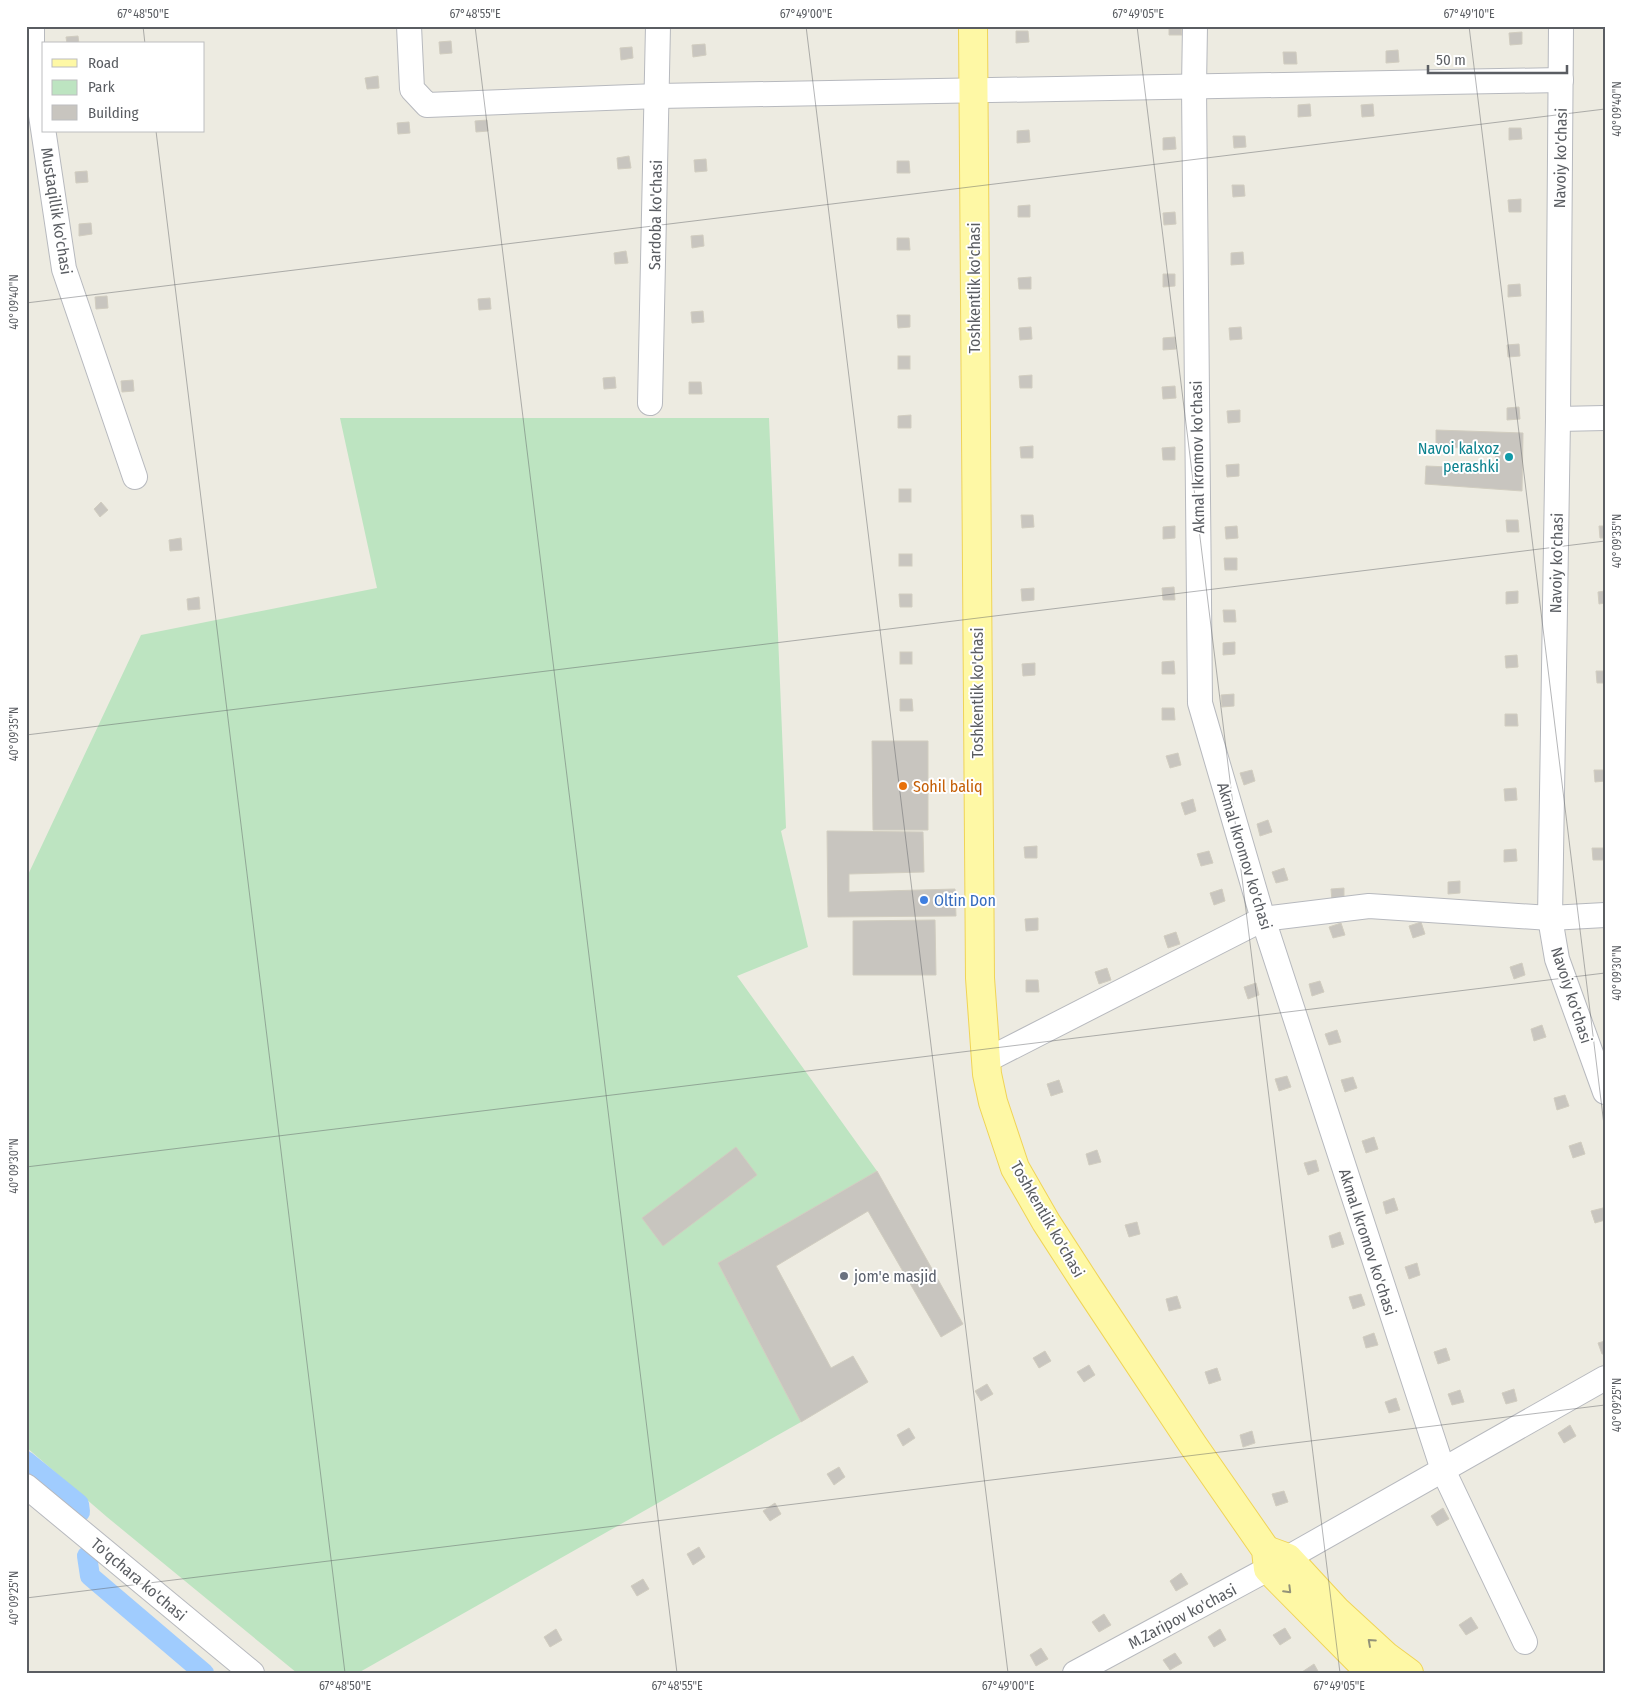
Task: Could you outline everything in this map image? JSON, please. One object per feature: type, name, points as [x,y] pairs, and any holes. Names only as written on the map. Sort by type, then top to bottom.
[{"type":"main road","name":"Toshkentlik ko'chasi","points":[[973,26],[980,978],[985,1061],[993,1102],[1015,1168],[1042,1214],[1192,1446],[1274,1559]]},
{"type":"main road","points":[[1274,1559],[1363,1665],[1373,1673]]},
{"type":"main road","points":[[1274,1559],[1336,1610],[1386,1656],[1409,1673]]},
{"type":"street","name":"Mustaqillik ko'chasi","points":[[32,26],[32,55],[42,122]]},
{"type":"street","points":[[409,26],[412,89],[427,105],[658,96],[1561,80]]},
{"type":"street","name":"Sardoba ko'chasi","points":[[650,403],[658,26]]},
{"type":"street","name":"Akmal Ikromov ko'chasi","points":[[1196,26],[1194,87],[1200,704],[1263,919],[1443,1470],[1525,1642]]},
{"type":"street","name":"Navoiy ko'chasi","points":[[1562,26],[1550,918],[1557,959],[1605,1092]]},
{"type":"street","name":"Mustaqillik ko'chasi","points":[[44,132],[64,269],[135,477]]},
{"type":"street","points":[[1558,419],[1605,418]]},
{"type":"street","points":[[985,1061],[1263,919],[1369,906],[1550,918],[1605,914]]},
{"type":"street","name":"M.Zaripov ko'chasi","points":[[1075,1673],[1274,1559],[1443,1470],[1605,1378]]},
{"type":"street","name":"To'qchara ko'chasi","points":[[26,1486],[252,1673]]},
{"type":"green space","points":[[340,418],[769,418],[786,828],[781,831],[808,947],[737,976],[877,1171],[718,1263],[801,1422],[358,1673],[297,1673],[107,1517],[26,1447],[26,879],[141,635],[377,588]]},
{"type":"building","points":[[1169,26],[1181,26],[1182,35],[1169,35]]},
{"type":"building","points":[[1016,31],[1028,31],[1029,42],[1016,43]]},
{"type":"building","points":[[1522,32],[1522,44],[1510,45],[1509,33]]},
{"type":"building","points":[[78,36],[79,42],[67,42],[66,37]]},
{"type":"building","points":[[451,41],[452,53],[440,54],[439,42]]},
{"type":"building","points":[[705,44],[706,55],[693,57],[692,45]]},
{"type":"building","points":[[632,47],[633,58],[621,60],[620,48]]},
{"type":"building","points":[[1398,50],[1399,62],[1386,63],[1386,51]]},
{"type":"building","points":[[1283,52],[1296,52],[1297,64],[1284,64]]},
{"type":"building","points":[[378,76],[379,88],[367,89],[365,78]]},
{"type":"building","points":[[1310,104],[1311,116],[1298,117],[1298,105]]},
{"type":"building","points":[[1373,104],[1374,116],[1362,117],[1361,105]]},
{"type":"building","points":[[487,120],[488,131],[476,132],[475,121]]},
{"type":"building","points":[[409,122],[410,133],[398,134],[397,123]]},
{"type":"building","points":[[1509,128],[1521,128],[1522,139],[1509,140]]},
{"type":"building","points":[[1029,130],[1030,142],[1017,143],[1017,131]]},
{"type":"building","points":[[1233,136],[1245,136],[1246,147],[1234,148]]},
{"type":"building","points":[[1175,137],[1176,149],[1163,150],[1163,138]]},
{"type":"building","points":[[629,156],[631,168],[618,169],[617,158]]},
{"type":"building","points":[[706,159],[707,171],[695,172],[694,160]]},
{"type":"building","points":[[897,161],[909,161],[910,173],[897,173]]},
{"type":"building","points":[[87,171],[88,182],[76,183],[75,172]]},
{"type":"building","points":[[1232,185],[1244,185],[1245,196],[1233,197]]},
{"type":"building","points":[[1521,199],[1521,212],[1509,212],[1508,200]]},
{"type":"building","points":[[1030,205],[1030,217],[1018,217],[1018,206]]},
{"type":"building","points":[[1175,212],[1176,224],[1164,225],[1163,213]]},
{"type":"building","points":[[91,223],[92,234],[79,236],[79,224]]},
{"type":"building","points":[[703,235],[704,246],[692,248],[691,236]]},
{"type":"building","points":[[897,238],[909,238],[910,250],[897,250]]},
{"type":"building","points":[[626,251],[628,263],[615,264],[614,253]]},
{"type":"building","points":[[1243,252],[1244,264],[1231,265],[1231,253]]},
{"type":"building","points":[[1163,274],[1175,274],[1175,286],[1163,287]]},
{"type":"building","points":[[1031,277],[1031,289],[1019,289],[1018,278]]},
{"type":"building","points":[[1520,284],[1521,296],[1508,297],[1508,285]]},
{"type":"building","points":[[107,296],[108,308],[96,309],[95,297]]},
{"type":"building","points":[[490,298],[491,309],[479,310],[478,299]]},
{"type":"building","points":[[703,311],[704,322],[692,323],[691,312]]},
{"type":"building","points":[[897,315],[910,315],[910,327],[898,328]]},
{"type":"building","points":[[1031,327],[1032,339],[1020,340],[1019,328]]},
{"type":"building","points":[[1241,327],[1242,339],[1230,340],[1229,328]]},
{"type":"building","points":[[1175,337],[1176,349],[1163,350],[1163,338]]},
{"type":"building","points":[[1519,344],[1520,356],[1508,357],[1507,345]]},
{"type":"building","points":[[898,356],[910,356],[910,369],[898,369]]},
{"type":"building","points":[[1032,375],[1032,388],[1020,388],[1019,376]]},
{"type":"building","points":[[615,377],[616,388],[604,389],[603,378]]},
{"type":"building","points":[[133,380],[134,391],[122,392],[121,381]]},
{"type":"building","points":[[689,382],[701,382],[702,394],[689,394]]},
{"type":"building","points":[[1175,386],[1176,398],[1163,399],[1162,387]]},
{"type":"building","points":[[1519,407],[1520,419],[1507,420],[1507,408]]},
{"type":"building","points":[[1240,410],[1240,422],[1228,423],[1227,411]]},
{"type":"building","points":[[911,415],[911,428],[898,428],[898,416]]},
{"type":"building","name":"Navoi kalxoz perashki","points":[[1436,430],[1523,433],[1522,491],[1425,484],[1426,466],[1495,469],[1496,449],[1436,447]]},
{"type":"building","points":[[1033,446],[1033,458],[1021,458],[1020,447]]},
{"type":"building","points":[[1175,447],[1175,460],[1163,460],[1162,448]]},
{"type":"building","points":[[1239,464],[1239,476],[1227,477],[1226,465]]},
{"type":"building","points":[[899,489],[911,489],[911,502],[899,502]]},
{"type":"building","points":[[101,502],[108,510],[100,517],[94,509]]},
{"type":"building","points":[[1021,515],[1033,515],[1034,527],[1022,528]]},
{"type":"building","points":[[1506,520],[1518,520],[1519,532],[1507,532]]},
{"type":"building","points":[[1175,526],[1175,538],[1163,539],[1163,527]]},
{"type":"building","points":[[1237,526],[1238,538],[1226,539],[1225,527]]},
{"type":"building","points":[[1599,526],[1605,526],[1605,538],[1600,538]]},
{"type":"building","points":[[181,538],[182,550],[170,551],[169,540]]},
{"type":"building","points":[[899,554],[912,554],[912,566],[899,566]]},
{"type":"building","points":[[1224,558],[1237,558],[1237,570],[1225,570]]},
{"type":"building","points":[[1174,587],[1175,600],[1163,600],[1162,588]]},
{"type":"building","points":[[1034,588],[1034,600],[1022,601],[1021,589]]},
{"type":"building","points":[[1518,591],[1518,603],[1506,604],[1506,592]]},
{"type":"building","points":[[1605,591],[1605,603],[1599,604],[1598,592]]},
{"type":"building","points":[[899,594],[912,594],[912,607],[900,607]]},
{"type":"building","points":[[199,597],[200,609],[188,610],[187,599]]},
{"type":"building","points":[[1223,610],[1235,610],[1236,622],[1224,622]]},
{"type":"building","points":[[1235,642],[1235,654],[1223,655],[1223,643]]},
{"type":"building","points":[[900,652],[912,652],[912,664],[900,664]]},
{"type":"building","points":[[1517,655],[1518,667],[1506,668],[1505,656]]},
{"type":"building","points":[[1174,661],[1175,674],[1162,674],[1162,662]]},
{"type":"building","points":[[1035,663],[1035,675],[1023,676],[1022,664]]},
{"type":"building","points":[[1596,671],[1605,671],[1605,683],[1597,683]]},
{"type":"building","points":[[1234,694],[1234,706],[1222,707],[1221,695]]},
{"type":"building","points":[[900,699],[912,699],[913,711],[900,711]]},
{"type":"building","points":[[1162,708],[1174,708],[1175,720],[1162,720]]},
{"type":"building","points":[[1505,714],[1517,714],[1518,726],[1505,726]]},
{"type":"building","points":[[872,741],[928,741],[928,830],[873,830]]},
{"type":"building","points":[[1178,753],[1181,765],[1170,768],[1166,756]]},
{"type":"building","points":[[1252,770],[1255,781],[1244,785],[1240,773]]},
{"type":"building","points":[[1594,770],[1605,770],[1605,781],[1595,782]]},
{"type":"building","points":[[1516,788],[1517,800],[1505,801],[1504,789]]},
{"type":"building","points":[[1193,799],[1196,811],[1185,815],[1181,803]]},
{"type":"building","points":[[1268,820],[1272,832],[1260,836],[1257,824]]},
{"type":"building","points":[[827,831],[923,832],[924,872],[849,874],[849,892],[955,889],[956,916],[828,917]]},
{"type":"building","points":[[1037,846],[1037,858],[1025,858],[1024,847]]},
{"type":"building","points":[[1592,848],[1604,848],[1605,860],[1593,860]]},
{"type":"building","points":[[1516,849],[1517,861],[1504,862],[1504,850]]},
{"type":"building","points":[[1209,851],[1213,863],[1201,866],[1197,854]]},
{"type":"building","points":[[1284,868],[1288,880],[1276,883],[1272,872]]},
{"type":"building","points":[[1460,881],[1460,893],[1448,894],[1448,882]]},
{"type":"building","points":[[1344,888],[1344,900],[1332,901],[1331,889]]},
{"type":"building","points":[[1222,889],[1225,901],[1214,905],[1210,893]]},
{"type":"building","points":[[1038,918],[1038,930],[1026,931],[1025,919]]},
{"type":"building","points":[[935,920],[936,975],[853,975],[853,921]]},
{"type":"building","points":[[1421,922],[1425,934],[1413,938],[1409,926]]},
{"type":"building","points":[[1341,923],[1345,935],[1333,938],[1329,927]]},
{"type":"building","points":[[1176,932],[1180,944],[1168,948],[1164,936]]},
{"type":"building","points":[[1522,963],[1525,975],[1514,979],[1510,967]]},
{"type":"building","points":[[1107,968],[1111,980],[1099,984],[1095,972]]},
{"type":"building","points":[[1026,980],[1038,980],[1039,992],[1026,992]]},
{"type":"building","points":[[1320,981],[1324,992],[1312,996],[1309,984]]},
{"type":"building","points":[[1256,983],[1259,995],[1248,999],[1244,987]]},
{"type":"building","points":[[1542,1025],[1546,1037],[1534,1041],[1531,1029]]},
{"type":"building","points":[[1337,1030],[1341,1042],[1329,1045],[1325,1034]]},
{"type":"building","points":[[1287,1076],[1291,1087],[1279,1091],[1275,1079]]},
{"type":"building","points":[[1353,1077],[1357,1088],[1345,1092],[1341,1080]]},
{"type":"building","points":[[1059,1080],[1063,1092],[1051,1096],[1047,1084]]},
{"type":"building","points":[[1565,1095],[1569,1106],[1557,1110],[1554,1098]]},
{"type":"building","points":[[1374,1137],[1378,1149],[1366,1153],[1362,1141]]},
{"type":"building","points":[[1581,1142],[1585,1154],[1573,1158],[1569,1146]]},
{"type":"building","points":[[736,1147],[757,1175],[663,1246],[642,1218]]},
{"type":"building","points":[[1097,1150],[1101,1162],[1089,1165],[1086,1154]]},
{"type":"building","points":[[1316,1160],[1319,1171],[1308,1175],[1304,1163]]},
{"type":"building","points":[[877,1171],[963,1324],[941,1337],[868,1211],[776,1266],[831,1368],[853,1356],[868,1382],[801,1422],[718,1263]]},
{"type":"building","points":[[1394,1198],[1398,1210],[1386,1214],[1383,1202]]},
{"type":"building","points":[[1603,1208],[1605,1220],[1595,1223],[1591,1211]]},
{"type":"building","points":[[1137,1222],[1140,1234],[1129,1237],[1125,1225]]},
{"type":"building","points":[[1340,1232],[1344,1244],[1332,1248],[1329,1236]]},
{"type":"building","points":[[1417,1263],[1420,1275],[1409,1279],[1405,1267]]},
{"type":"building","points":[[1361,1294],[1365,1305],[1353,1309],[1349,1297]]},
{"type":"building","points":[[1177,1296],[1181,1308],[1169,1311],[1166,1299]]},
{"type":"building","points":[[1374,1333],[1378,1345],[1366,1348],[1363,1337]]},
{"type":"building","points":[[1605,1341],[1605,1354],[1602,1354],[1598,1343]]},
{"type":"building","points":[[1446,1348],[1450,1360],[1438,1364],[1434,1352]]},
{"type":"building","points":[[1045,1351],[1051,1361],[1039,1368],[1033,1358]]},
{"type":"building","points":[[1089,1365],[1095,1375],[1084,1382],[1077,1372]]},
{"type":"building","points":[[1217,1368],[1221,1380],[1209,1384],[1205,1372]]},
{"type":"building","points":[[987,1384],[993,1394],[981,1401],[975,1391]]},
{"type":"building","points":[[1514,1389],[1517,1401],[1506,1404],[1502,1393]]},
{"type":"building","points":[[1460,1390],[1464,1402],[1452,1405],[1448,1394]]},
{"type":"building","points":[[1396,1398],[1400,1410],[1389,1413],[1385,1402]]},
{"type":"building","points":[[1570,1425],[1576,1436],[1564,1443],[1558,1433]]},
{"type":"building","points":[[909,1428],[915,1438],[903,1446],[897,1435]]},
{"type":"building","points":[[1252,1431],[1255,1443],[1243,1447],[1240,1435]]},
{"type":"building","points":[[839,1467],[845,1477],[834,1485],[827,1474]]},
{"type":"building","points":[[1284,1491],[1288,1502],[1276,1506],[1272,1494]]},
{"type":"building","points":[[775,1503],[781,1514],[770,1521],[763,1511]]},
{"type":"building","points":[[1443,1508],[1449,1519],[1437,1526],[1431,1516]]},
{"type":"building","points":[[699,1547],[705,1557],[693,1565],[687,1554]]},
{"type":"building","points":[[1181,1573],[1188,1584],[1176,1591],[1170,1581]]},
{"type":"building","points":[[643,1579],[649,1589],[637,1596],[631,1586]]},
{"type":"building","points":[[1104,1614],[1111,1625],[1099,1632],[1092,1622]]},
{"type":"building","points":[[1471,1617],[1478,1628],[1466,1635],[1459,1625]]},
{"type":"building","points":[[1285,1628],[1291,1638],[1280,1645],[1273,1635]]},
{"type":"building","points":[[556,1629],[562,1640],[550,1647],[544,1637]]},
{"type":"building","points":[[1220,1629],[1226,1640],[1214,1647],[1208,1637]]},
{"type":"building","points":[[1041,1648],[1048,1659],[1036,1666],[1030,1655]]},
{"type":"building","points":[[1175,1653],[1182,1663],[1170,1670],[1163,1660]]},
{"type":"building","points":[[1314,1664],[1319,1673],[1302,1673],[1302,1672]]},
{"type":"waterway","points":[[26,1461],[79,1504],[80,1512]]},
{"type":"waterway","points":[[87,1556],[90,1576],[204,1673]]},
{"type":"place","name":"Navoi kalxoz perashki","points":[[1509,457]]},
{"type":"place","name":"Sohil baliq","points":[[903,786]]},
{"type":"place","name":"Oltin Don","points":[[924,900]]},
{"type":"place","name":"jom'e masjid","points":[[844,1276]]}]
